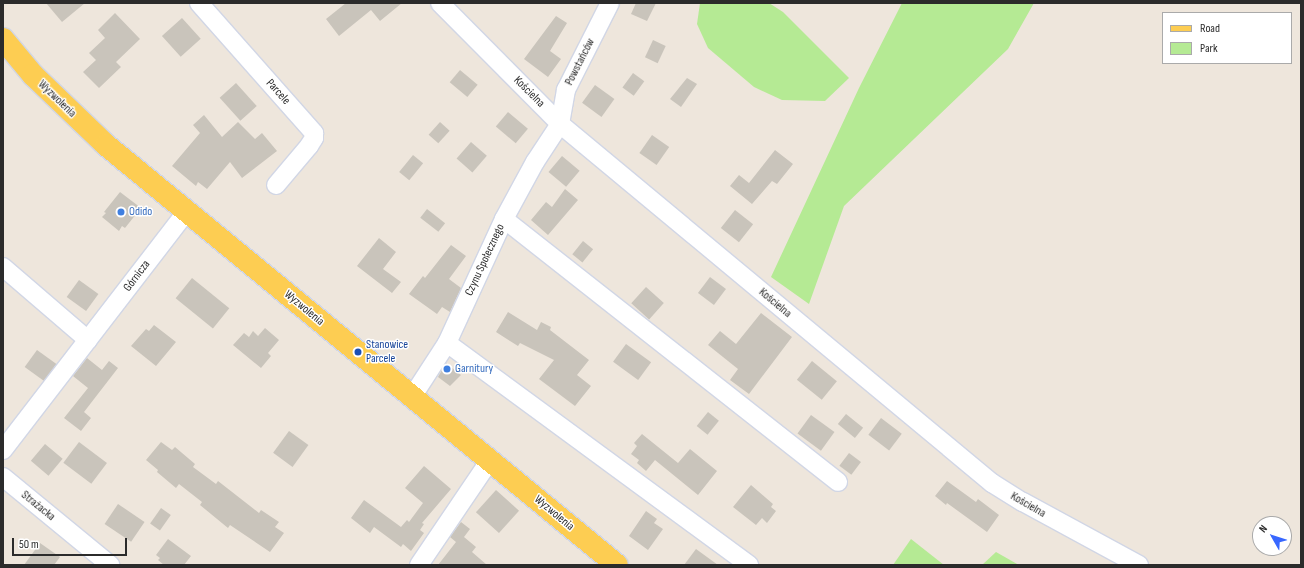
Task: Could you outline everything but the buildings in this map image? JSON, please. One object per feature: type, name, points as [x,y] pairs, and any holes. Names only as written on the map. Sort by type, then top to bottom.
[{"type":"main road","name":"Wyzwolenia","points":[[3,39],[33,75],[63,106],[106,145],[617,565]]},
{"type":"street","name":"Parcele","points":[[199,3],[314,133],[314,138],[309,146],[276,185]]},
{"type":"street","name":"Kościelna","points":[[440,3],[560,124],[992,483],[1023,502],[1139,565]]},
{"type":"street","name":"Powstańców","points":[[560,124],[566,90],[610,3]]},
{"type":"street","name":"Czynu Społecznego","points":[[412,397],[448,343],[504,219],[535,162],[560,124]]},
{"type":"street","name":"Górnicza","points":[[3,450],[186,212]]},
{"type":"street","points":[[504,219],[838,482]]},
{"type":"street","points":[[3,267],[88,340]]},
{"type":"street","points":[[448,343],[749,565]]},
{"type":"street","points":[[419,565],[490,460]]},
{"type":"street","name":"Strażacka","points":[[3,477],[110,565]]},
{"type":"green space","points":[[700,3],[769,3],[783,12],[849,78],[825,101],[782,100],[754,87],[708,48],[697,24]]},
{"type":"green space","points":[[902,3],[1034,3],[1008,49],[844,206],[809,304],[771,277],[859,88]]},
{"type":"green space","points":[[911,539],[944,565],[893,565]]},
{"type":"green space","points":[[996,552],[1019,565],[982,565]]},
{"type":"place","name":"Odido","points":[[121,212]]},
{"type":"place","name":"Stanowice Parcele","points":[[358,352]]},
{"type":"place","name":"Garnitury","points":[[447,369]]}]
